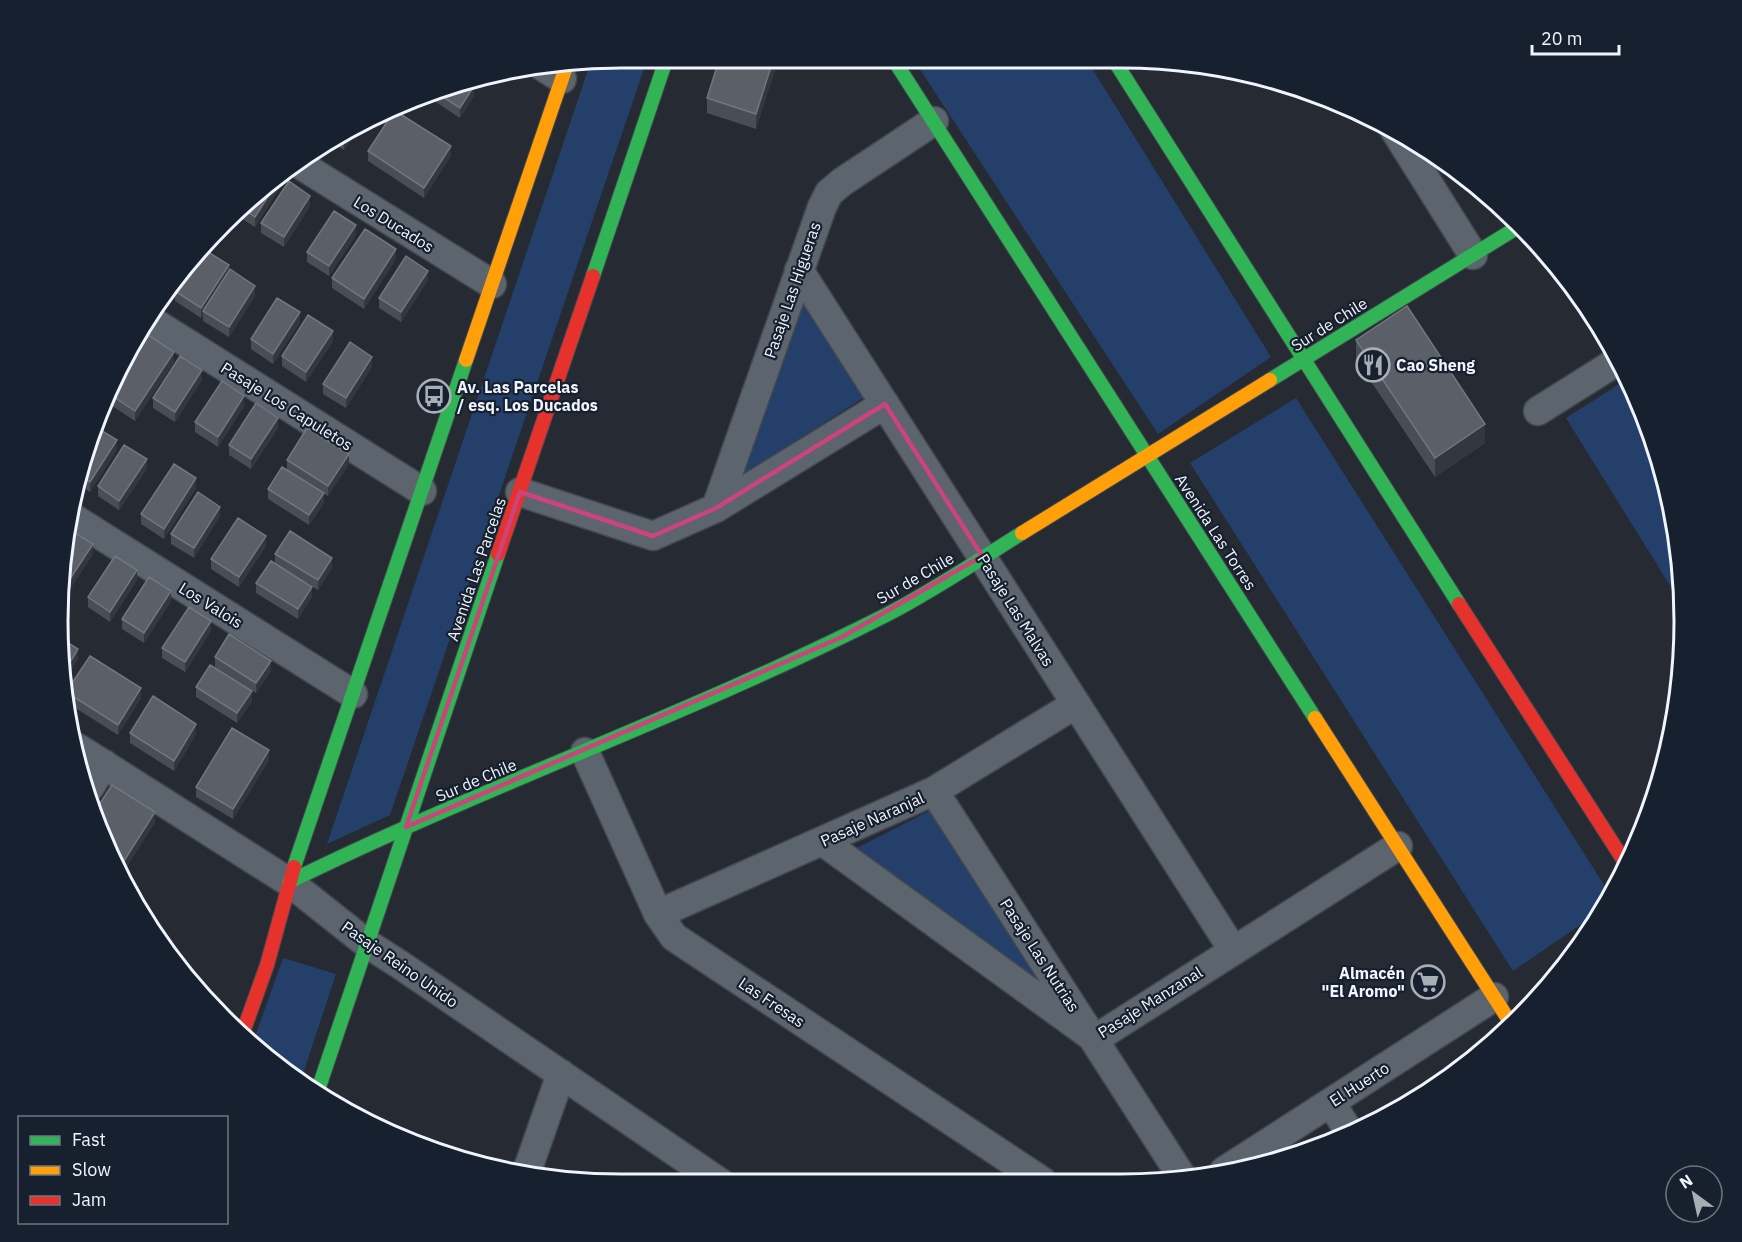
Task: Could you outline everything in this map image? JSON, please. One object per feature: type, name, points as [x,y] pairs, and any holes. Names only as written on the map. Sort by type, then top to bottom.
[{"type":"street","name":"Avenida Las Parcelas","points":[[320,1085],[663,68]]},
{"type":"street","name":"Avenida Las Torres","points":[[899,68],[1507,1017]]},
{"type":"street","points":[[1119,68],[1621,857]]},
{"type":"street","points":[[245,1026],[267,965],[289,882],[492,284],[557,71]]},
{"type":"street","name":"Pasaje Las Higueras","points":[[716,508],[822,207],[830,193],[842,182],[934,121]]},
{"type":"street","points":[[1405,146],[1473,255]]},
{"type":"street","name":"Los Ducados","points":[[304,167],[492,284]]},
{"type":"street","name":"Sur de Chile","points":[[289,882],[323,864],[406,827],[585,752],[842,637],[926,592],[1512,230]]},
{"type":"street","name":"Pasaje Las Malvas","points":[[799,270],[1233,950]]},
{"type":"street","name":"Pasaje Los Capuletos","points":[[155,323],[422,491]]},
{"type":"street","points":[[1538,411],[1611,365]]},
{"type":"street","points":[[520,492],[652,536],[716,508],[885,404]]},
{"type":"street","name":"Los Valois","points":[[77,520],[353,694]]},
{"type":"street","name":"Pasaje Naranjal","points":[[658,914],[934,791],[1076,704]]},
{"type":"street","name":"Las Fresas","points":[[585,752],[658,914],[674,937],[1031,1174]]},
{"type":"street","name":"Pasaje Reino Unido","points":[[85,758],[97,776],[289,882],[366,943],[708,1174]]},
{"type":"street","name":"Pasaje Las Nutrias","points":[[934,791],[1178,1171]]},
{"type":"street","name":"Pasaje Manzanal","points":[[822,842],[1095,1039],[1398,846]]},
{"type":"street","name":"El Huerto","points":[[1238,1162],[1494,997]]},
{"type":"street","points":[[529,1167],[561,1074]]},
{"type":"street","points":[[1331,1103],[1346,1126]]},
{"type":"highlighted area","points":[[885,404],[982,556],[842,637],[406,827],[520,492],[653,536],[716,508]]},
{"type":"shaded area","points":[[644,68],[390,815],[327,844],[588,69]]},
{"type":"shaded area","points":[[919,68],[1092,68],[1271,357],[1158,434]]},
{"type":"shaded area","points":[[799,292],[863,398],[740,477]]},
{"type":"shaded area","points":[[1620,383],[1645,443],[1656,478],[1670,549],[1673,591],[1566,418]]},
{"type":"shaded area","points":[[1296,398],[1606,887],[1586,921],[1513,971],[1190,463]]},
{"type":"shaded area","points":[[929,811],[1050,992],[855,849]]},
{"type":"shaded area","points":[[283,958],[336,974],[303,1074],[255,1036]]},
{"type":"building","points":[[717,68],[771,68],[756,114],[707,98]]},
{"type":"building","points":[[473,88],[460,108],[443,97]]},
{"type":"building","points":[[400,114],[451,146],[424,188],[368,151],[389,119]]},
{"type":"building","points":[[289,181],[310,196],[284,237],[261,223]]},
{"type":"building","points":[[270,194],[255,217],[248,212]]},
{"type":"building","points":[[334,211],[356,225],[329,266],[307,252]]},
{"type":"building","points":[[365,229],[396,249],[364,299],[332,278]]},
{"type":"building","points":[[209,252],[229,265],[201,308],[176,292]]},
{"type":"building","points":[[406,256],[428,271],[401,312],[379,298]]},
{"type":"building","points":[[230,269],[255,286],[229,327],[203,311]]},
{"type":"building","points":[[277,298],[300,312],[273,354],[251,339]]},
{"type":"building","points":[[1407,306],[1485,424],[1435,458],[1356,340]]},
{"type":"building","points":[[308,315],[333,331],[306,372],[282,356]]},
{"type":"building","points":[[148,335],[174,352],[135,411],[115,398]]},
{"type":"building","points":[[350,342],[372,357],[346,398],[323,384]]},
{"type":"building","points":[[180,356],[202,370],[175,412],[153,398]]},
{"type":"building","points":[[222,381],[244,396],[218,437],[195,422]]},
{"type":"building","points":[[256,403],[278,418],[251,459],[229,445]]},
{"type":"building","points":[[307,428],[349,454],[328,486],[287,460]]},
{"type":"building","points":[[102,431],[117,440],[90,482],[86,479]]},
{"type":"building","points":[[124,445],[147,459],[119,501],[98,486]]},
{"type":"building","points":[[174,464],[196,478],[164,529],[141,514]]},
{"type":"building","points":[[282,467],[324,493],[309,515],[268,489]]},
{"type":"building","points":[[198,492],[220,507],[194,548],[171,534]]},
{"type":"building","points":[[238,518],[266,536],[239,577],[211,559]]},
{"type":"building","points":[[290,531],[332,558],[318,580],[275,554]]},
{"type":"building","points":[[75,533],[93,544],[69,580]]},
{"type":"building","points":[[115,556],[137,570],[110,612],[88,597]]},
{"type":"building","points":[[271,561],[312,587],[298,609],[256,583]]},
{"type":"building","points":[[149,577],[171,591],[144,633],[122,619]]},
{"type":"building","points":[[189,607],[211,621],[185,662],[162,648]]},
{"type":"building","points":[[229,634],[271,661],[256,683],[215,657]]},
{"type":"building","points":[[69,643],[78,649],[70,663]]},
{"type":"building","points":[[90,656],[141,688],[118,725],[73,696],[71,684]]},
{"type":"building","points":[[210,665],[252,691],[237,713],[196,687]]},
{"type":"building","points":[[153,696],[196,724],[174,761],[130,733]]},
{"type":"building","points":[[232,728],[269,750],[233,809],[196,787]]},
{"type":"building","points":[[112,785],[155,812],[124,861],[110,833],[99,804]]},
{"type":"traffic: fast","points":[[593,276],[663,68]]},
{"type":"traffic: fast","points":[[899,68],[1315,718]]},
{"type":"traffic: fast","points":[[1119,68],[1459,604]]},
{"type":"traffic: fast","points":[[1270,380],[1512,230]]},
{"type":"traffic: fast","points":[[294,867],[466,360]]},
{"type":"traffic: fast","points":[[289,882],[437,814],[663,718],[812,651],[903,606],[1022,533]]},
{"type":"traffic: fast","points":[[320,1085],[498,554]]},
{"type":"traffic: slow","points":[[466,360],[565,71]]},
{"type":"traffic: slow","points":[[1022,533],[1270,380]]},
{"type":"traffic: slow","points":[[1315,718],[1507,1017]]},
{"type":"traffic: jam","points":[[498,554],[593,276]]},
{"type":"traffic: jam","points":[[1459,604],[1621,857]]},
{"type":"traffic: jam","points":[[245,1026],[267,965],[294,867]]},
{"type":"place","name":"Cao Sheng","points":[[1373,365]]},
{"type":"place","name":"Av. Las Parcelas / esq. Los Ducados","points":[[434,396]]},
{"type":"place","name":"Almacén \"El Aromo\"","points":[[1428,982]]}]
